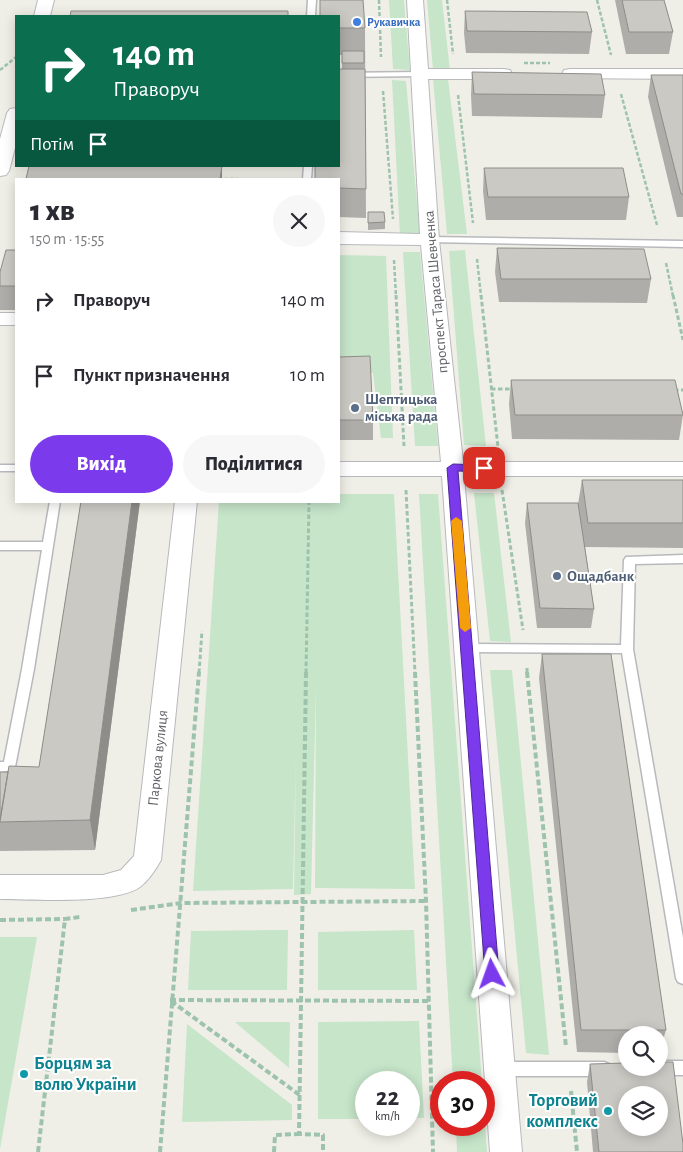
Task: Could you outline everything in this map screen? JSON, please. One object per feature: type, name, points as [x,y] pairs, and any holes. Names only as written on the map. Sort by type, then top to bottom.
[{"type":"street","points":[[42,15],[46,0]]},
{"type":"street","name":"проспект Тараса Шевченка","points":[[415,0],[430,240],[453,468],[506,1152]]},
{"type":"street","points":[[419,74],[524,74]]},
{"type":"street","points":[[554,74],[683,74]]},
{"type":"street","points":[[0,171],[14,132]]},
{"type":"street","points":[[340,238],[430,240]]},
{"type":"street","points":[[0,319],[15,319]]},
{"type":"street","points":[[340,469],[683,468]]},
{"type":"street","name":"Паркова вулиця","points":[[0,887],[103,887],[130,879],[147,860],[186,503]]},
{"type":"lane","points":[[312,0],[312,15]]},
{"type":"lane","points":[[340,74],[419,74]]},
{"type":"lane","points":[[430,240],[683,244]]},
{"type":"lane","points":[[0,468],[15,468]]},
{"type":"lane","points":[[0,768],[9,767],[28,669],[55,503]]},
{"type":"lane","points":[[0,546],[48,546]]},
{"type":"lane","points":[[683,559],[630,560],[627,649],[683,978]]},
{"type":"lane","points":[[467,648],[627,649]]},
{"type":"lane","points":[[668,1068],[683,1068]]},
{"type":"lane","points":[[499,1069],[616,1069]]},
{"type":"path","points":[[447,0],[476,242],[500,468],[525,647],[577,1152]]},
{"type":"path","points":[[597,0],[613,63]]},
{"type":"path","points":[[0,70],[15,58]]},
{"type":"path","points":[[619,86],[662,244],[683,340]]},
{"type":"path","points":[[492,389],[520,389]]},
{"type":"path","points":[[673,390],[683,390]]},
{"type":"path","points":[[406,486],[426,901],[434,1152]]},
{"type":"path","points":[[299,1134],[309,503]]},
{"type":"path","points":[[160,1152],[170,1000],[180,903],[202,629]]},
{"type":"path","points":[[123,911],[180,903],[426,901]]},
{"type":"path","points":[[0,920],[65,919],[85,916]]},
{"type":"path","points":[[38,1152],[65,919]]},
{"type":"path","points":[[170,1000],[428,1001]]},
{"type":"path","points":[[170,1000],[301,1096]]},
{"type":"path","points":[[274,1152],[275,1135],[299,1134],[323,1134],[323,1152]]},
{"type":"green space","points":[[389,0],[404,0],[410,70],[393,69]]},
{"type":"green space","points":[[427,0],[442,0],[450,70],[433,70]]},
{"type":"green space","points":[[433,79],[448,79],[467,234],[447,234]]},
{"type":"green space","points":[[392,80],[406,81],[420,236],[400,236]]},
{"type":"green space","points":[[465,250],[486,446],[464,445],[449,251]]},
{"type":"green space","points":[[403,252],[420,252],[438,446],[415,446]]},
{"type":"green space","points":[[340,255],[386,256],[393,438],[381,438],[373,373],[340,372]]},
{"type":"green space","points":[[474,493],[494,493],[511,642],[490,641]]},
{"type":"green space","points":[[340,494],[394,494],[415,889],[315,888],[316,687],[311,894],[294,895],[296,754],[293,889],[193,891],[219,503],[340,503]]},
{"type":"green space","points":[[419,494],[438,494],[481,1071],[452,1071]]},
{"type":"green space","points":[[490,670],[512,670],[549,1055],[526,1053]]},
{"type":"green space","points":[[288,930],[287,990],[188,990],[191,931]]},
{"type":"green space","points":[[414,930],[417,990],[318,990],[318,932]]},
{"type":"green space","points":[[0,937],[37,937],[0,1149]]},
{"type":"green space","points":[[419,1021],[424,1118],[420,1118],[420,1071],[355,1071],[355,1119],[318,1119],[318,1022]]},
{"type":"green space","points":[[235,1022],[290,1022],[289,1068]]},
{"type":"green space","points":[[187,1024],[292,1105],[292,1120],[182,1122]]},
{"type":"green space","points":[[456,1136],[486,1136],[487,1152],[457,1152]]},
{"type":"building","points":[[320,0],[363,0],[365,28],[340,28],[340,15],[320,15]]},
{"type":"building","points":[[622,0],[664,0],[673,32],[629,32]]},
{"type":"building","points":[[71,11],[288,11],[288,15],[70,15]]},
{"type":"building","points":[[465,11],[587,12],[592,32],[467,31]]},
{"type":"building","points":[[342,51],[364,51],[364,63],[342,63]]},
{"type":"building","points":[[340,69],[365,69],[366,189],[340,188],[340,178],[315,178],[315,167],[340,167]]},
{"type":"building","points":[[472,72],[601,74],[605,95],[474,94]]},
{"type":"building","points":[[651,75],[683,75],[683,194],[681,194]]},
{"type":"building","points":[[29,167],[222,167],[220,178],[26,178]]},
{"type":"building","points":[[484,168],[623,168],[629,197],[488,197]]},
{"type":"building","points":[[368,212],[384,212],[385,222],[368,223]]},
{"type":"building","points":[[497,248],[644,249],[651,279],[501,279]]},
{"type":"building","points":[[6,250],[15,250],[15,286],[0,286],[0,272]]},
{"type":"building","name":"Шептицька міська рада","points":[[370,356],[373,420],[340,420],[340,357]]},
{"type":"building","points":[[511,380],[675,380],[683,415],[515,415]]},
{"type":"building","points":[[582,480],[683,480],[683,523],[588,523]]},
{"type":"building","points":[[81,503],[132,503],[90,820],[0,822],[9,766],[39,767]]},
{"type":"building","name":"Ощадбанк","points":[[527,503],[578,503],[594,609],[540,608]]},
{"type":"building","points":[[542,654],[611,654],[665,1026],[618,1026],[618,1030],[581,1030]]},
{"type":"building","points":[[0,772],[8,772],[0,819]]},
{"type":"building","name":"Торговий комплекс","points":[[668,1062],[673,1062],[683,1152],[599,1152],[590,1064],[618,1063],[618,1076],[668,1076]]},
{"type":"slow traffic","points":[[456,521],[465,628]]},
{"type":"place","name":"Рукавичка","points":[[357,22]]},
{"type":"place","name":"Шептицька міська рада","points":[[355,408]]},
{"type":"place","name":"Ощадбанк","points":[[557,576]]},
{"type":"place","name":"Борцям за волю України","points":[[24,1074]]},
{"type":"place","name":"Торговий комплекс","points":[[608,1111]]},
{"type":"route","points":[[484,468],[453,468],[453,488],[492,974]]}]
